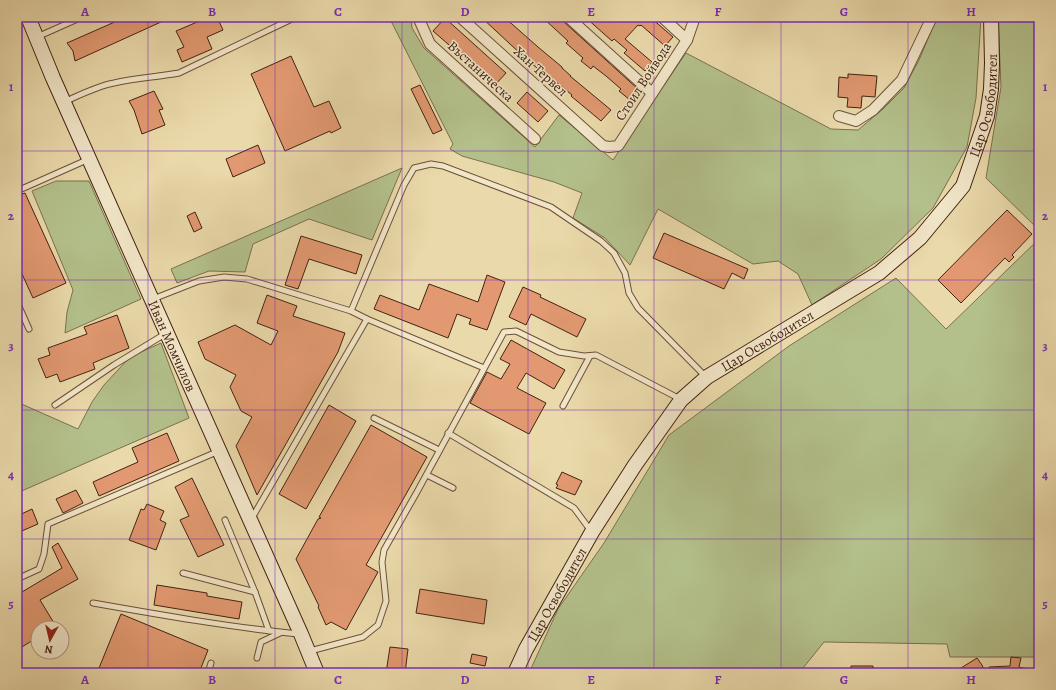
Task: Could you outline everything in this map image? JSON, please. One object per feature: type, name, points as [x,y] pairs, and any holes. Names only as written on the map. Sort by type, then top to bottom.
[{"type":"main road","name":"Иван Момчилов","points":[[28,17],[64,102],[220,451],[317,673]]},
{"type":"main road","name":"Цар Освободител","points":[[515,673],[526,649],[592,532],[635,465],[681,400],[707,377],[879,273],[920,238],[963,186],[987,116],[991,89],[991,17]]},
{"type":"street","name":"Въстаническа","points":[[418,17],[430,44],[535,139]]},
{"type":"street","name":"Хан Тервел","points":[[460,17],[603,146]]},
{"type":"street","points":[[568,17],[652,93]]},
{"type":"street","points":[[662,17],[687,40]]},
{"type":"street","name":"Стоил Войвода","points":[[603,146],[609,148],[618,146],[687,40],[695,17]]},
{"type":"street","points":[[839,116],[856,121],[873,110],[902,80],[932,17]]},
{"type":"lane","points":[[37,37],[82,17]]},
{"type":"lane","points":[[64,102],[94,89],[113,83],[179,73],[296,17]]},
{"type":"lane","points":[[17,191],[90,159]]},
{"type":"lane","points":[[351,311],[404,185],[414,168],[431,164],[444,166],[551,207],[601,241],[614,254],[624,273],[629,293],[638,308],[707,377]]},
{"type":"lane","points":[[152,299],[199,281],[224,276],[247,279],[351,311],[484,368]]},
{"type":"lane","points":[[17,302],[29,329]]},
{"type":"lane","points":[[251,521],[367,319]]},
{"type":"lane","points":[[308,651],[363,637],[378,625],[386,601],[382,562],[384,550],[504,332],[516,331],[559,352],[584,356],[596,355],[681,400]]},
{"type":"lane","points":[[55,405],[167,333]]},
{"type":"lane","points":[[563,406],[590,356]]},
{"type":"lane","points":[[374,418],[439,450]]},
{"type":"lane","points":[[448,433],[574,508],[592,532]]},
{"type":"lane","points":[[17,579],[39,569],[44,554],[48,524],[220,451]]},
{"type":"lane","points":[[426,475],[453,488]]},
{"type":"lane","points":[[225,520],[255,592],[269,631]]},
{"type":"lane","points":[[183,573],[255,592]]},
{"type":"lane","points":[[93,603],[180,619],[301,634]]},
{"type":"lane","points":[[257,658],[260,642],[281,632]]},
{"type":"lane","points":[[208,673],[211,663]]},
{"type":"green space","points":[[389,17],[411,17],[412,28],[424,48],[535,147],[559,115],[613,160],[686,53],[831,129],[858,130],[883,109],[904,88],[919,60],[937,17],[981,17],[976,98],[967,147],[933,208],[881,259],[812,305],[798,274],[778,261],[753,264],[658,209],[630,265],[605,238],[573,218],[582,193],[554,182],[462,156],[450,149],[453,144]]},
{"type":"green space","points":[[998,17],[1039,17],[1039,230],[986,178],[1001,87]]},
{"type":"green space","points":[[402,168],[372,240],[309,219],[253,244],[245,272],[209,271],[177,283],[171,269]]},
{"type":"green space","points":[[56,181],[89,181],[141,299],[65,333],[67,312],[73,290],[32,191]]},
{"type":"green space","points":[[1039,239],[1039,657],[950,657],[947,644],[824,642],[799,673],[529,673],[558,609],[604,543],[669,435],[789,346],[896,278],[946,329]]},
{"type":"green space","points":[[161,343],[189,418],[17,493],[17,402],[78,429],[92,402],[104,385],[130,357]]},
{"type":"building","points":[[126,17],[172,17],[75,61],[73,51],[67,43]]},
{"type":"building","points":[[209,17],[217,17],[223,30],[207,37],[212,49],[182,62],[177,50],[184,47],[176,31]]},
{"type":"building","points":[[481,17],[504,17],[562,67],[570,76],[611,110],[601,121],[571,96],[572,95],[524,57]]},
{"type":"building","points":[[542,17],[560,17],[639,90],[630,100],[619,91],[621,89],[606,76],[593,66],[591,69],[581,61],[583,58],[566,43],[568,41]]},
{"type":"building","points":[[585,17],[650,17],[673,37],[665,46],[641,25],[638,25],[625,39],[652,62],[645,71],[624,53],[627,50],[614,39],[612,41]]},
{"type":"building","points":[[445,18],[506,73],[495,85],[433,31]]},
{"type":"building","points":[[291,56],[314,107],[329,101],[341,128],[331,133],[330,131],[285,151],[251,74]]},
{"type":"building","points":[[848,74],[877,76],[875,97],[862,96],[861,108],[847,107],[848,98],[838,97],[839,77],[848,78]]},
{"type":"building","points":[[420,85],[442,130],[433,134],[411,89]]},
{"type":"building","points":[[154,91],[163,109],[159,110],[165,125],[142,134],[134,110],[129,101]]},
{"type":"building","points":[[527,92],[548,111],[538,122],[517,103]]},
{"type":"building","points":[[258,145],[265,163],[233,177],[226,159]]},
{"type":"building","points":[[25,193],[66,283],[33,298],[17,263],[17,196]]},
{"type":"building","points":[[1007,210],[1032,234],[1012,255],[1014,257],[1009,262],[1005,258],[961,303],[938,280]]},
{"type":"building","points":[[195,212],[202,228],[194,232],[187,216]]},
{"type":"building","points":[[664,233],[748,269],[744,279],[732,273],[724,289],[653,258]]},
{"type":"building","points":[[301,236],[362,255],[356,274],[309,259],[298,289],[285,285]]},
{"type":"building","points":[[487,275],[505,282],[487,330],[469,324],[471,319],[457,314],[448,338],[374,309],[380,295],[419,310],[429,284],[478,302]]},
{"type":"building","points":[[523,287],[541,295],[540,297],[586,319],[577,337],[531,314],[526,325],[509,317]]},
{"type":"building","points":[[267,295],[297,306],[293,316],[345,333],[338,352],[257,495],[236,446],[252,417],[241,411],[230,387],[236,375],[205,359],[198,342],[235,325],[271,345],[278,331],[257,323]]},
{"type":"building","points":[[117,315],[129,348],[93,363],[95,369],[60,382],[57,374],[46,378],[38,359],[50,355],[48,348],[87,334],[84,327]]},
{"type":"building","points":[[511,340],[565,370],[554,389],[526,373],[517,388],[546,403],[529,434],[470,403],[487,372],[501,379],[510,364],[500,359]]},
{"type":"building","points":[[329,405],[356,421],[306,509],[279,494]]},
{"type":"building","points":[[371,425],[427,457],[366,565],[378,572],[346,630],[331,622],[326,625],[318,607],[319,606],[296,559],[318,519],[321,518],[319,517]]},
{"type":"building","points":[[167,433],[179,461],[99,496],[93,482],[138,462],[132,448]]},
{"type":"building","points":[[562,472],[582,481],[575,495],[556,488],[558,485],[556,484]]},
{"type":"building","points":[[192,478],[224,545],[198,557],[180,520],[189,516],[175,487]]},
{"type":"building","points":[[76,490],[83,503],[63,513],[56,499]]},
{"type":"building","points":[[147,504],[164,511],[160,520],[166,523],[156,550],[129,540],[141,509],[144,510]]},
{"type":"building","points":[[32,509],[38,524],[17,533],[17,516]]},
{"type":"building","points":[[58,543],[78,579],[40,600],[52,620],[30,620],[30,642],[17,650],[17,595],[62,568],[52,547]]},
{"type":"building","points":[[157,585],[207,593],[207,596],[242,602],[239,619],[154,605]]},
{"type":"building","points":[[420,589],[487,600],[484,624],[416,613]]},
{"type":"building","points":[[121,614],[208,650],[199,673],[97,673]]},
{"type":"building","points":[[390,647],[408,649],[405,673],[386,673]]},
{"type":"building","points":[[472,654],[487,657],[485,666],[470,663]]},
{"type":"building","points":[[1011,657],[1021,658],[1019,667],[1028,669],[1027,673],[989,673],[989,667],[1010,666]]},
{"type":"building","points":[[977,658],[985,673],[953,673]]},
{"type":"building","points":[[851,666],[873,666],[873,673],[850,673]]}]
